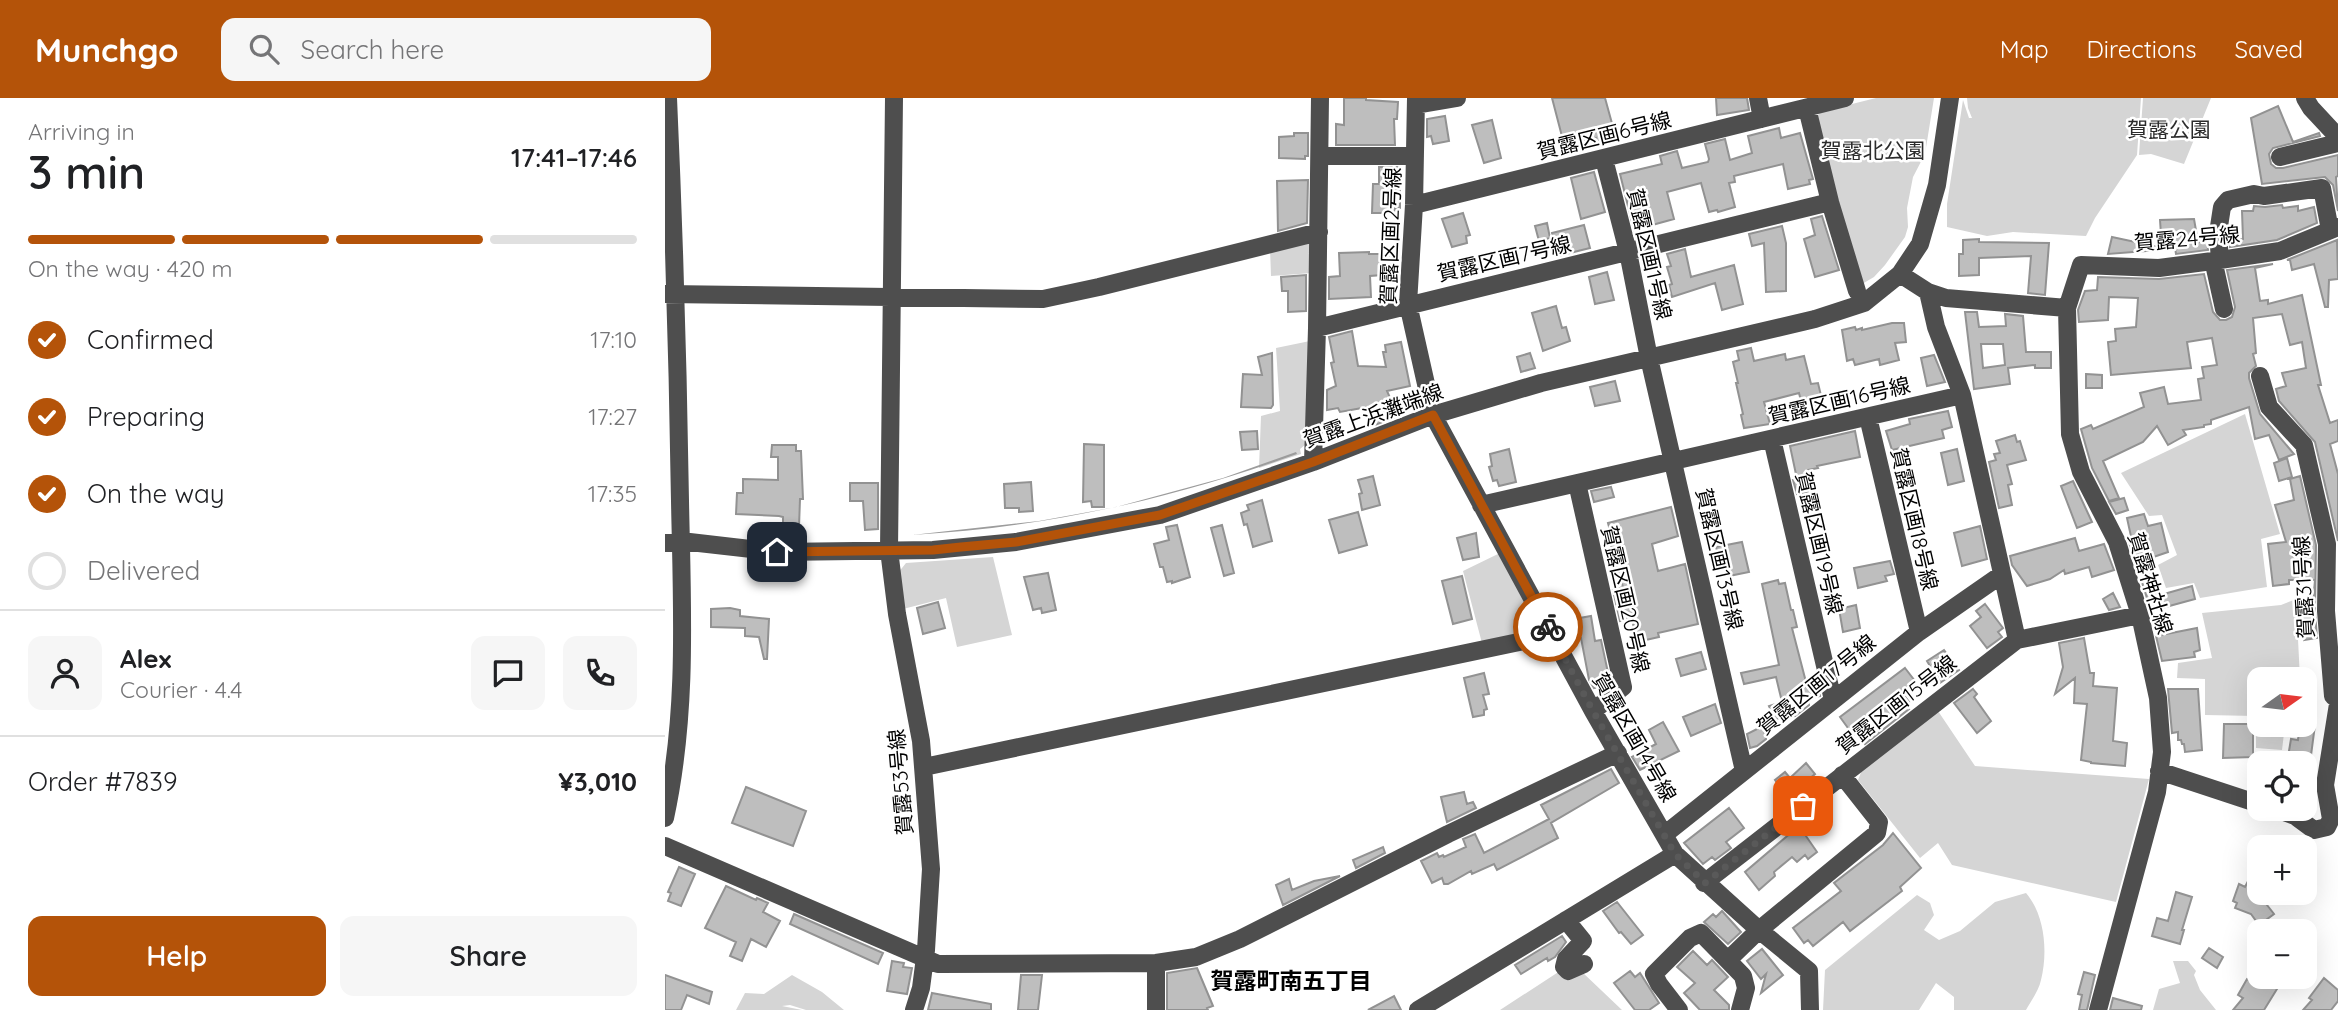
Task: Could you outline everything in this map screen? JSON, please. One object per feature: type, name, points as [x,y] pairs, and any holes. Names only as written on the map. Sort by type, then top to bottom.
[{"type":"street","points":[[665,818],[679,730],[683,684],[673,542],[668,98]]},
{"type":"street","name":"賀露53号線","points":[[894,98],[890,550],[897,614],[909,667],[924,767],[931,869],[921,988],[914,1010]]},
{"type":"street","points":[[1313,462],[1320,98]]},
{"type":"street","points":[[1416,101],[1457,98]]},
{"type":"street","points":[[1758,98],[1762,119]]},
{"type":"street","name":"賀露区画6号線","points":[[1414,205],[1845,98]]},
{"type":"street","name":"賀露上浜灘端線","points":[[673,542],[777,552],[933,550],[1016,542],[1160,515],[1313,462],[1433,415],[1541,383],[1790,326],[1864,303],[1900,274],[1920,244],[1937,185],[1950,98]]},
{"type":"street","points":[[2305,98],[2338,137]]},
{"type":"street","name":"賀露区画2号線","points":[[1416,101],[1408,304],[1433,415]]},
{"type":"street","points":[[1807,108],[1830,202],[1857,291]]},
{"type":"street","points":[[2280,157],[2338,143]]},
{"type":"street","points":[[1320,156],[1415,156]]},
{"type":"street","name":"賀露区画1号線","points":[[1604,159],[1628,252],[1649,358]]},
{"type":"street","points":[[2224,309],[2214,264],[2220,260],[2219,220],[2222,207],[2228,200],[2254,194],[2264,196],[2322,188],[2332,199],[2334,228]]},
{"type":"street","name":"賀露区画7号線","points":[[1317,327],[1830,202]]},
{"type":"street","name":"賀露24号線","points":[[2067,308],[2081,265],[2159,268],[2220,260],[2280,251],[2334,228]]},
{"type":"street","points":[[671,294],[1043,299],[1319,232]]},
{"type":"street","points":[[1900,274],[1928,292],[1946,298],[2067,308]]},
{"type":"street","points":[[1928,292],[1936,327],[1962,395],[2017,640]]},
{"type":"street","name":"賀露神社線","points":[[2067,308],[2070,434],[2081,472],[2117,542],[2140,615],[2158,698],[2162,752],[2157,792],[2098,1010]]},
{"type":"street","name":"賀露区画13号線","points":[[1649,358],[1744,771]]},
{"type":"street","name":"賀露31号線","points":[[2260,376],[2269,407],[2304,445],[2327,544],[2326,611],[2333,696],[2338,702],[2325,785],[2332,818],[2327,827],[2314,830],[2302,821]]},
{"type":"street","name":"賀露区画16号線","points":[[1481,505],[1962,395]]},
{"type":"street","name":"賀露区画14号線","points":[[1433,415],[1593,711],[1675,854],[1705,883],[1809,971],[1810,1010]]},
{"type":"street","name":"賀露区画18号線","points":[[1868,417],[1919,632]]},
{"type":"street","name":"賀露区画19号線","points":[[1772,439],[1833,700]]},
{"type":"street","name":"賀露区画20号線","points":[[1577,483],[1623,687],[1593,711]]},
{"type":"street","name":"賀露区画17号線","points":[[1664,835],[1919,632],[2001,575]]},
{"type":"street","name":"賀露区画15号線","points":[[1705,883],[2017,640],[2140,615]]},
{"type":"street","points":[[924,767],[1552,635]]},
{"type":"street","points":[[665,846],[938,964],[1156,963],[1196,957],[1217,949],[1618,753]]},
{"type":"street","points":[[2159,771],[2247,800]]},
{"type":"street","points":[[1728,961],[1759,930],[1877,833],[1879,822],[1842,775]]},
{"type":"street","points":[[1418,1010],[1675,854]]},
{"type":"street","points":[[1566,920],[1583,941],[1566,959],[1564,967],[1568,971],[1584,964]]},
{"type":"street","points":[[1679,1010],[1654,974],[1690,938],[1701,933],[1742,976],[1746,988],[1740,1010]]},
{"type":"street","points":[[1156,963],[1156,1010]]},
{"type":"green space","name":"賀露北公園","points":[[1876,98],[1934,98],[1925,154],[1913,177],[1905,237],[1874,277],[1857,287],[1815,120],[1820,112]]},
{"type":"green space","points":[[1967,98],[2141,98],[2137,155],[2086,236],[2013,232],[1987,236],[1947,227],[1947,204],[1963,100],[1969,118],[1972,118]]},
{"type":"green space","name":"賀露公園","points":[[2143,98],[2211,98],[2184,164],[2151,154],[2139,155]]},
{"type":"green space","points":[[1313,237],[1312,273],[1271,276],[1270,248]]},
{"type":"green space","points":[[1310,341],[1311,440],[1300,449],[1301,454],[1259,468],[1261,416],[1280,411],[1276,348]]},
{"type":"green space","points":[[2245,414],[2280,534],[2261,539],[2267,587],[2200,598],[2194,583],[2166,588],[2158,565],[2177,555],[2162,515],[2149,516],[2121,473]]},
{"type":"green space","points":[[1500,553],[1542,629],[1483,647],[1463,571]]},
{"type":"green space","points":[[993,557],[1012,635],[957,647],[946,598],[903,609],[898,573],[906,563]]},
{"type":"green space","points":[[2296,599],[2299,667],[2247,667],[2247,716],[2205,715],[2205,679],[2177,678],[2178,663],[2212,658],[2202,613],[2281,605]]},
{"type":"green space","points":[[1938,711],[1975,766],[2149,779],[2116,902],[1952,865],[1938,843],[1920,858],[1858,780],[1864,765]]},
{"type":"green space","points":[[2256,737],[2284,737],[2282,750],[2256,748]]},
{"type":"green space","points":[[2026,893],[2041,923],[2044,958],[2040,984],[2026,1010],[1954,1010],[1954,997],[1936,983],[1919,1010],[1823,1010],[1825,970],[1917,895],[1930,903],[1934,915],[1924,930],[1939,940],[1960,931],[1995,902]]},
{"type":"green space","points":[[2173,961],[2188,961],[2196,971],[2194,975],[2200,990],[2216,1010],[2153,1010],[2159,989],[2180,983]]},
{"type":"green space","points":[[1563,969],[1581,971],[1622,1010],[1500,1010]]},
{"type":"green space","points":[[792,975],[822,992],[844,1010],[806,1010],[790,1005],[782,1006],[802,1010],[736,1010],[745,993],[764,994]]},
{"type":"shaded area","points":[[1296,452],[1297,454],[1202,485],[1124,505],[1223,478]]},
{"type":"shaded area","points":[[1039,521],[1011,525],[912,535]]},
{"type":"building","points":[[1344,98],[1398,102],[1397,119],[1394,119],[1395,145],[1336,145],[1336,124],[1344,125]]},
{"type":"building","points":[[1552,98],[1605,98],[1616,138],[1597,142],[1596,138],[1564,144]]},
{"type":"building","points":[[1716,98],[1747,98],[1749,110],[1717,115]]},
{"type":"building","points":[[2278,106],[2293,142],[2319,133],[2320,136],[2273,148],[2269,154],[2271,164],[2276,168],[2283,168],[2338,155],[2338,211],[2333,185],[2325,177],[2262,184],[2251,118]]},
{"type":"building","points":[[1445,116],[1449,141],[1433,144],[1431,136],[1427,137],[1427,119]]},
{"type":"building","points":[[1492,120],[1501,158],[1484,163],[1472,125]]},
{"type":"building","points":[[1779,128],[1781,138],[1800,133],[1813,179],[1809,180],[1810,184],[1788,189],[1783,164],[1734,176],[1735,182],[1729,183],[1735,207],[1709,212],[1701,183],[1667,192],[1674,219],[1634,230],[1620,174],[1662,164],[1660,156],[1677,151],[1682,168],[1708,162],[1705,144],[1725,139],[1730,160],[1752,153],[1748,136]]},
{"type":"building","points":[[1294,133],[1308,133],[1308,156],[1305,156],[1305,159],[1279,158],[1279,137],[1294,136]]},
{"type":"building","points":[[1379,167],[1400,167],[1400,208],[1395,208],[1395,213],[1372,213],[1373,184],[1379,184]]},
{"type":"building","points":[[1594,172],[1605,212],[1581,219],[1571,178]]},
{"type":"building","points":[[1308,180],[1307,223],[1278,231],[1277,181]]},
{"type":"building","points":[[2282,205],[2283,208],[2298,206],[2298,211],[2314,207],[2317,223],[2277,240],[2230,247],[2230,240],[2243,239],[2242,211],[2253,211],[2254,206]]},
{"type":"building","points":[[1463,213],[1470,235],[1466,236],[1467,243],[1452,247],[1442,219]]},
{"type":"building","points":[[1822,216],[1839,270],[1815,277],[1804,239],[1815,235],[1811,219]]},
{"type":"building","points":[[2194,219],[2198,242],[2207,241],[2208,250],[2176,254],[2175,248],[2162,249],[2160,220]]},
{"type":"building","points":[[1547,223],[1550,238],[1539,241],[1535,226]]},
{"type":"building","points":[[1584,225],[1590,248],[1558,256],[1552,233]]},
{"type":"building","points":[[1782,226],[1786,243],[1786,291],[1766,292],[1764,243],[1752,246],[1749,234]]},
{"type":"building","points":[[2112,237],[2159,247],[2159,250],[2108,254]]},
{"type":"building","points":[[1979,239],[1979,242],[2049,243],[2045,295],[2028,293],[2031,256],[1979,258],[1979,275],[1959,276],[1959,254],[1963,254],[1963,240]]},
{"type":"building","points":[[2337,240],[2338,279],[2329,280],[2328,307],[2325,307],[2314,264],[2292,270],[2290,260],[2287,260]]},
{"type":"building","points":[[1685,249],[1691,277],[1734,265],[1743,304],[1722,310],[1715,283],[1672,297],[1669,285],[1672,284],[1667,267],[1671,266],[1667,254]]},
{"type":"building","points":[[1339,253],[1395,254],[1395,274],[1370,276],[1371,297],[1329,299],[1329,277],[1340,276]]},
{"type":"building","points":[[2273,264],[2255,268],[2260,301],[2268,300],[2268,304],[2302,295],[2321,385],[2318,385],[2330,423],[2338,420],[2338,441],[2330,444],[2338,474],[2338,541],[2315,442],[2279,401],[2276,389],[2286,386],[2282,373],[2306,368],[2302,342],[2290,345],[2282,314],[2253,318],[2256,353],[2253,354],[2256,366],[2249,373],[2249,378],[2260,414],[2294,454],[2279,460],[2269,435],[2255,439],[2249,407],[2211,420],[2211,424],[2204,427],[2183,430],[2186,435],[2168,445],[2157,426],[2143,442],[2103,461],[2119,498],[2109,501],[2092,468],[2081,429],[2091,425],[2093,429],[2144,407],[2140,393],[2164,387],[2168,404],[2201,400],[2198,379],[2204,378],[2202,367],[2217,365],[2212,338],[2187,342],[2191,368],[2111,375],[2108,342],[2116,341],[2115,329],[2136,327],[2138,298],[2109,297],[2108,320],[2079,322],[2078,310],[2085,291],[2097,290],[2098,277],[2159,279],[2204,274],[2213,312],[2220,320],[2226,320],[2232,317],[2235,307],[2227,270]]},
{"type":"building","points":[[1607,272],[1614,300],[1595,304],[1589,277]]},
{"type":"building","points":[[1306,275],[1306,311],[1288,312],[1288,291],[1282,291],[1281,277]]},
{"type":"building","points":[[1556,306],[1562,328],[1566,327],[1570,341],[1543,351],[1532,313]]},
{"type":"building","points":[[1965,312],[1977,312],[1979,327],[2006,326],[2005,314],[2023,316],[2026,352],[2051,352],[2051,368],[2035,368],[2035,365],[2008,368],[2010,384],[1974,389]],"holes":[[[1981,344],[2003,344],[2005,365],[1983,368]]]},
{"type":"building","points":[[1904,323],[1906,342],[1895,343],[1899,360],[1880,365],[1879,359],[1855,365],[1853,359],[1847,361],[1842,330],[1855,327],[1856,330],[1862,330]]},
{"type":"building","points":[[1352,331],[1358,366],[1386,367],[1383,352],[1386,352],[1385,345],[1401,342],[1410,386],[1387,391],[1398,416],[1375,425],[1368,407],[1340,412],[1338,408],[1327,410],[1327,390],[1336,386],[1329,337]]},
{"type":"building","points":[[1751,348],[1754,361],[1785,354],[1786,360],[1804,356],[1811,384],[1818,383],[1824,408],[1804,413],[1799,393],[1764,402],[1770,424],[1744,428],[1733,362],[1739,360],[1737,351]]},
{"type":"building","points":[[1272,353],[1273,405],[1271,408],[1241,407],[1243,374],[1262,375],[1258,357]]},
{"type":"building","points":[[1530,353],[1535,368],[1521,372],[1517,357]]},
{"type":"building","points":[[1934,355],[1945,382],[1927,386],[1921,358]]},
{"type":"building","points":[[2086,374],[2102,375],[2102,388],[2086,388]]},
{"type":"building","points":[[1615,381],[1620,401],[1595,406],[1590,387]]},
{"type":"building","points":[[1948,411],[1952,427],[1942,430],[1944,438],[1892,450],[1886,431],[1910,424],[1909,419]]},
{"type":"building","points":[[1257,431],[1258,449],[1242,450],[1240,432]]},
{"type":"building","points":[[1855,431],[1860,457],[1808,470],[1814,490],[1797,494],[1793,480],[1797,479],[1790,446]]},
{"type":"building","points":[[2015,435],[2017,442],[2020,441],[2026,460],[2007,465],[2012,484],[2008,485],[2012,505],[1999,508],[1989,462],[1996,460],[1994,454],[2000,453],[1996,441]]},
{"type":"building","points":[[1084,444],[1104,445],[1104,507],[1092,507],[1091,501],[1083,502]]},
{"type":"building","points":[[772,445],[796,445],[796,451],[801,451],[803,499],[800,499],[799,527],[783,527],[783,517],[779,516],[736,514],[737,493],[743,493],[743,479],[778,480],[778,457],[771,457]]},
{"type":"building","points":[[1509,449],[1516,482],[1499,486],[1497,480],[1493,481],[1489,467],[1492,466],[1490,454]]},
{"type":"building","points":[[1957,449],[1964,481],[1948,485],[1941,453]]},
{"type":"building","points":[[2287,458],[2292,477],[2279,481],[2274,463]]},
{"type":"building","points":[[1373,476],[1380,505],[1362,510],[1359,494],[1362,493],[1358,480]]},
{"type":"building","points":[[2300,476],[2316,545],[2317,638],[2304,640],[2304,636],[2301,636],[2302,612],[2312,613],[2315,580],[2289,580],[2289,584],[2273,586],[2268,544],[2286,542],[2275,505],[2294,500],[2290,479]]},
{"type":"building","points":[[2073,481],[2092,522],[2077,528],[2061,486]]},
{"type":"building","points":[[1031,482],[1033,511],[1019,512],[1019,508],[1005,508],[1004,484]]},
{"type":"building","points":[[850,483],[878,483],[878,529],[865,530],[863,501],[850,501]]},
{"type":"building","points":[[1611,487],[1614,497],[1594,502],[1591,491]]},
{"type":"building","points":[[2124,498],[2128,510],[2116,514],[2109,502]]},
{"type":"building","points":[[1262,500],[1272,541],[1253,547],[1241,513],[1249,510],[1247,505]]},
{"type":"building","points":[[1671,507],[1678,536],[1652,544],[1658,571],[1685,564],[1698,624],[1658,633],[1659,637],[1637,642],[1632,619],[1620,621],[1613,590],[1623,587],[1610,542],[1613,542],[1608,523]]},
{"type":"building","points":[[1358,512],[1367,545],[1339,553],[1329,520]]},
{"type":"building","points":[[2144,514],[2148,526],[2161,523],[2168,552],[2136,563],[2129,542],[2132,541],[2127,518]]},
{"type":"building","points":[[1177,525],[1190,577],[1172,583],[1167,582],[1163,567],[1160,567],[1154,544],[1169,540],[1166,527]]},
{"type":"building","points":[[1222,525],[1234,573],[1224,576],[1211,528]]},
{"type":"building","points":[[1980,526],[1987,559],[1962,566],[1954,533]]},
{"type":"building","points":[[1476,533],[1479,557],[1463,560],[1457,538]]},
{"type":"building","points":[[2075,538],[2079,551],[2104,544],[2114,570],[2092,577],[2089,567],[2065,574],[2064,570],[2050,579],[2027,586],[2012,565],[2010,556]]},
{"type":"building","points":[[1742,542],[1749,572],[1729,576],[1727,567],[1722,568],[1716,547]]},
{"type":"building","points":[[1890,561],[1894,574],[1885,576],[1887,581],[1858,588],[1854,568]]},
{"type":"building","points":[[1048,573],[1056,610],[1042,613],[1041,608],[1033,610],[1024,577]]},
{"type":"building","points":[[2149,575],[2157,596],[2192,586],[2195,599],[2151,611],[2141,579]]},
{"type":"building","points":[[1462,576],[1472,619],[1453,624],[1442,581]]},
{"type":"building","points":[[1778,580],[1779,584],[1785,583],[1793,610],[1797,627],[1792,628],[1806,682],[1817,680],[1820,696],[1808,699],[1809,705],[1795,716],[1775,719],[1769,706],[1782,702],[1776,677],[1744,684],[1741,673],[1779,665],[1762,584]]},
{"type":"building","points":[[2113,593],[2120,607],[2109,610],[2103,599]]},
{"type":"building","points":[[938,602],[945,628],[923,634],[917,608]]},
{"type":"building","points":[[1985,604],[2003,628],[1998,632],[2002,637],[1987,648],[1970,626],[1981,617],[1976,611]]},
{"type":"building","points":[[1856,605],[1860,628],[1843,632],[1839,609]]},
{"type":"building","points":[[711,609],[740,610],[740,616],[769,619],[767,659],[764,659],[759,637],[745,636],[745,628],[711,627]]},
{"type":"building","points":[[1591,616],[1595,641],[1601,640],[1610,682],[1594,688],[1589,680],[1581,638],[1568,641],[1563,621]]},
{"type":"building","points":[[2197,628],[2200,650],[2194,652],[2195,657],[2162,661],[2156,636]]},
{"type":"building","points":[[2084,638],[2090,673],[2094,673],[2093,686],[2117,688],[2113,741],[2127,743],[2125,766],[2081,760],[2087,704],[2074,703],[2075,678],[2055,694],[2063,667],[2059,643]]},
{"type":"building","points":[[1944,650],[1959,670],[1940,683],[1928,667],[1930,666],[1927,661]]},
{"type":"building","points":[[1701,652],[1706,669],[1681,676],[1676,659]]},
{"type":"building","points":[[1905,668],[1915,681],[1901,691],[1909,702],[1906,705],[1909,709],[1865,744],[1856,733],[1853,735],[1840,717]]},
{"type":"building","points":[[1484,673],[1489,694],[1483,695],[1487,709],[1484,710],[1484,715],[1473,717],[1464,678]]},
{"type":"building","points":[[1973,689],[1977,694],[1974,697],[1991,721],[1977,733],[1954,703]]},
{"type":"building","points":[[2168,689],[2198,689],[2202,750],[2185,752],[2184,744],[2178,740],[2178,732],[2172,733]]},
{"type":"building","points":[[1715,704],[1721,723],[1691,736],[1683,717]]},
{"type":"building","points":[[1663,722],[1679,751],[1640,770],[1632,757],[1656,744],[1649,730]]},
{"type":"building","points":[[2224,724],[2247,724],[2247,737],[2253,737],[2253,751],[2247,751],[2247,757],[2223,758]]},
{"type":"building","points":[[1763,726],[1766,739],[1750,748],[1747,734]]},
{"type":"building","points":[[2298,737],[2313,737],[2312,751],[2289,751],[2291,739],[2298,740]]},
{"type":"building","points":[[1806,763],[1815,774],[1788,797],[1775,780],[1785,772],[1790,778]]},
{"type":"building","points":[[1611,769],[1619,783],[1551,823],[1558,838],[1497,870],[1494,864],[1472,874],[1471,871],[1448,884],[1444,884],[1442,878],[1432,883],[1421,861],[1437,853],[1439,857],[1444,857],[1466,847],[1463,839],[1475,834],[1484,853],[1549,819],[1541,805]]},
{"type":"building","points":[[746,787],[806,811],[793,846],[732,823]]},
{"type":"building","points":[[1464,792],[1467,804],[1473,802],[1476,808],[1447,822],[1441,797]]},
{"type":"building","points":[[1729,808],[1744,828],[1726,842],[1731,848],[1715,860],[1712,857],[1703,864],[1684,843]]},
{"type":"building","points":[[1799,826],[1817,852],[1808,859],[1805,855],[1797,862],[1792,857],[1774,872],[1775,876],[1759,890],[1745,872]]},
{"type":"building","points":[[1893,833],[1921,868],[1900,887],[1902,891],[1850,931],[1843,922],[1813,946],[1808,940],[1804,943],[1793,928],[1841,891],[1834,883],[1883,845]]},
{"type":"building","points":[[1383,847],[1385,853],[1356,868],[1353,860]]},
{"type":"building","points":[[679,867],[695,874],[681,906],[668,901],[671,893],[668,892]]},
{"type":"building","points":[[1340,876],[1283,905],[1276,885],[1289,879],[1292,890],[1314,881]]},
{"type":"building","points":[[2247,883],[2247,905],[2267,905],[2274,914],[2267,919],[2255,919],[2251,914],[2235,908],[2237,903],[2233,901],[2239,884],[2245,887]]},
{"type":"building","points":[[726,886],[768,903],[763,912],[780,921],[766,947],[751,939],[742,961],[730,956],[736,942],[705,928]]},
{"type":"building","points":[[2176,892],[2192,897],[2180,944],[2152,936],[2157,918],[2168,921]]},
{"type":"building","points":[[1617,902],[1643,935],[1631,944],[1603,911]]},
{"type":"building","points":[[1722,911],[1741,932],[1728,944],[1704,922],[1713,914],[1716,917]]},
{"type":"building","points":[[794,914],[883,953],[878,964],[790,924]]},
{"type":"building","points":[[1562,936],[1566,942],[1555,957],[1548,961],[1547,958],[1521,974],[1515,965]]},
{"type":"building","points":[[2209,948],[2223,957],[2217,968],[2202,958]]},
{"type":"building","points":[[1762,949],[1783,975],[1761,993],[1766,974],[1761,979],[1747,961]]},
{"type":"building","points":[[1693,951],[1707,965],[1712,960],[1728,977],[1714,990],[1729,1005],[1729,1010],[1700,1010],[1684,993],[1695,983],[1677,967]]},
{"type":"building","points":[[892,961],[912,968],[907,994],[887,991]]},
{"type":"building","points":[[1197,968],[1213,1006],[1207,1008],[1208,1010],[1167,1010],[1167,973]]},
{"type":"building","points":[[1630,971],[1635,977],[1640,973],[1659,1003],[1649,1010],[1635,1010],[1614,983]]},
{"type":"building","points":[[2084,972],[2095,975],[2087,1010],[2079,1010],[2082,995],[2078,994]]},
{"type":"building","points":[[665,975],[712,992],[709,1004],[687,995],[681,1010],[665,1010]]},
{"type":"building","points":[[1021,975],[1042,975],[1038,1010],[1018,1010]]},
{"type":"building","points":[[2324,978],[2338,990],[2338,1001],[2331,1010],[2303,1010],[2312,1000],[2309,998]]},
{"type":"building","points":[[2247,979],[2247,989],[2277,989],[2264,1010],[2233,1010],[2243,998],[2238,995]]},
{"type":"building","points":[[932,993],[991,1004],[991,1010],[928,1010]]},
{"type":"building","points":[[1394,996],[1401,1010],[1368,1010]]},
{"type":"building","points":[[2113,998],[2142,1006],[2141,1010],[2110,1010]]},
{"type":"way so far","points":[[1548,627],[1675,854],[1705,883],[1803,806]]},
{"type":"district","name":"賀露町南五丁目","points":[[1291,980]]},
{"type":"route","points":[[777,552],[933,550],[1016,542],[1160,515],[1313,462],[1433,415],[1548,627]]}]
